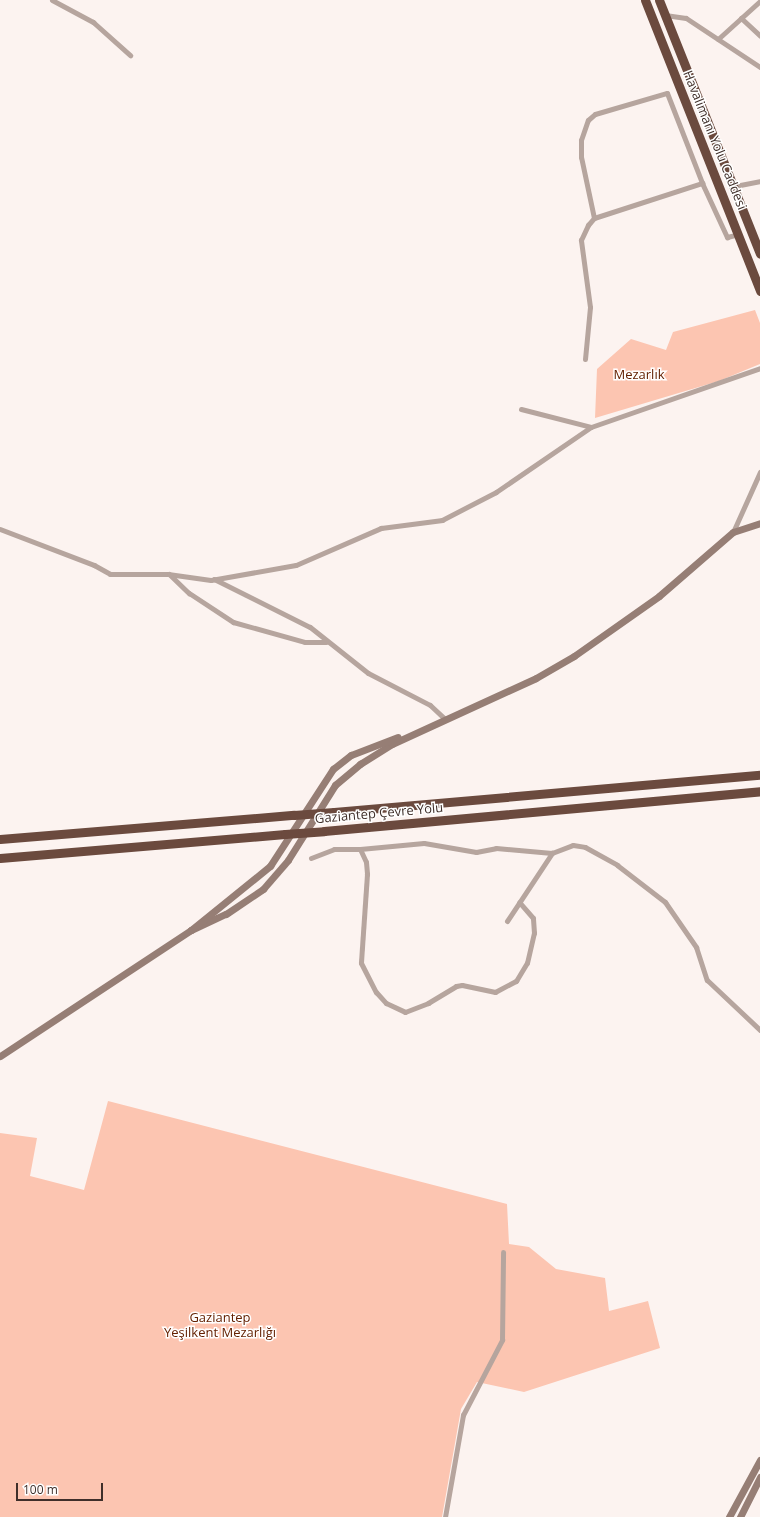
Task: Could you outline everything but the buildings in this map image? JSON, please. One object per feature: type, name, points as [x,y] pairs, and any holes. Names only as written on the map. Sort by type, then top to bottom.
[{"type":"highway","name":"Havalimanı Yolu Caddesi","points":[[645,0],[739,234],[760,291]]},
{"type":"highway","name":"Havalimanı Yolu Caddesi","points":[[659,0],[735,186],[760,253]]},
{"type":"highway","name":"Gaziantep Çevre Yolu","points":[[0,839],[760,775]]},
{"type":"highway","name":"Gaziantep Çevre Yolu","points":[[0,858],[324,831],[760,791]]},
{"type":"street","points":[[52,0],[93,22],[130,55]]},
{"type":"street","points":[[718,39],[760,1]]},
{"type":"street","points":[[665,15],[686,18],[760,67]]},
{"type":"street","points":[[741,18],[760,36]]},
{"type":"street","points":[[594,218],[581,157],[581,140],[588,120],[595,114],[667,93],[702,183],[728,237],[739,234]]},
{"type":"street","points":[[735,186],[760,181]]},
{"type":"street","points":[[584,358],[590,307],[581,240],[588,225],[594,218],[702,183]]},
{"type":"street","points":[[0,529],[94,565],[110,574],[168,574],[214,579],[296,565],[381,528],[442,520],[496,492],[591,427],[760,368]]},
{"type":"street","points":[[521,409],[591,427]]},
{"type":"street","points":[[733,532],[760,472]]},
{"type":"street","points":[[191,930],[226,914],[263,890],[288,860],[335,785],[360,764],[421,730],[536,678],[574,656],[658,596],[733,532],[760,523]]},
{"type":"street","points":[[168,574],[189,593],[233,622],[305,642],[326,642]]},
{"type":"street","points":[[214,579],[310,627],[326,642],[379,680],[430,705],[445,719]]},
{"type":"street","points":[[0,1056],[191,930],[270,866],[333,769],[351,755],[421,730]]},
{"type":"street","points":[[311,858],[334,849],[360,849],[424,842],[476,852],[496,848],[552,853],[573,845],[585,847],[665,902],[696,947],[707,980],[760,1030]]},
{"type":"street","points":[[360,849],[366,862],[367,874],[361,963],[376,992],[386,1003],[405,1012],[428,1003],[462,984],[496,992],[516,981],[527,963],[534,923],[519,902]]},
{"type":"street","points":[[507,921],[552,853]]},
{"type":"street","points":[[445,1517],[463,1415],[502,1340],[503,1252]]},
{"type":"street","points":[[729,1517],[760,1460]]},
{"type":"street","points":[[740,1517],[760,1477]]},
{"type":"green space","name":"Mezarlık","points":[[755,310],[760,323],[760,364],[719,381],[595,418],[597,369],[631,339],[666,350],[673,332]]},
{"type":"green space","name":"Gaziantep Yeşilkent Mezarlığı","points":[[108,1101],[507,1204],[509,1244],[529,1247],[556,1269],[605,1278],[609,1311],[648,1301],[660,1348],[524,1392],[477,1382],[461,1409],[442,1517],[0,1517],[0,1133],[37,1138],[30,1176],[84,1190]]}]
